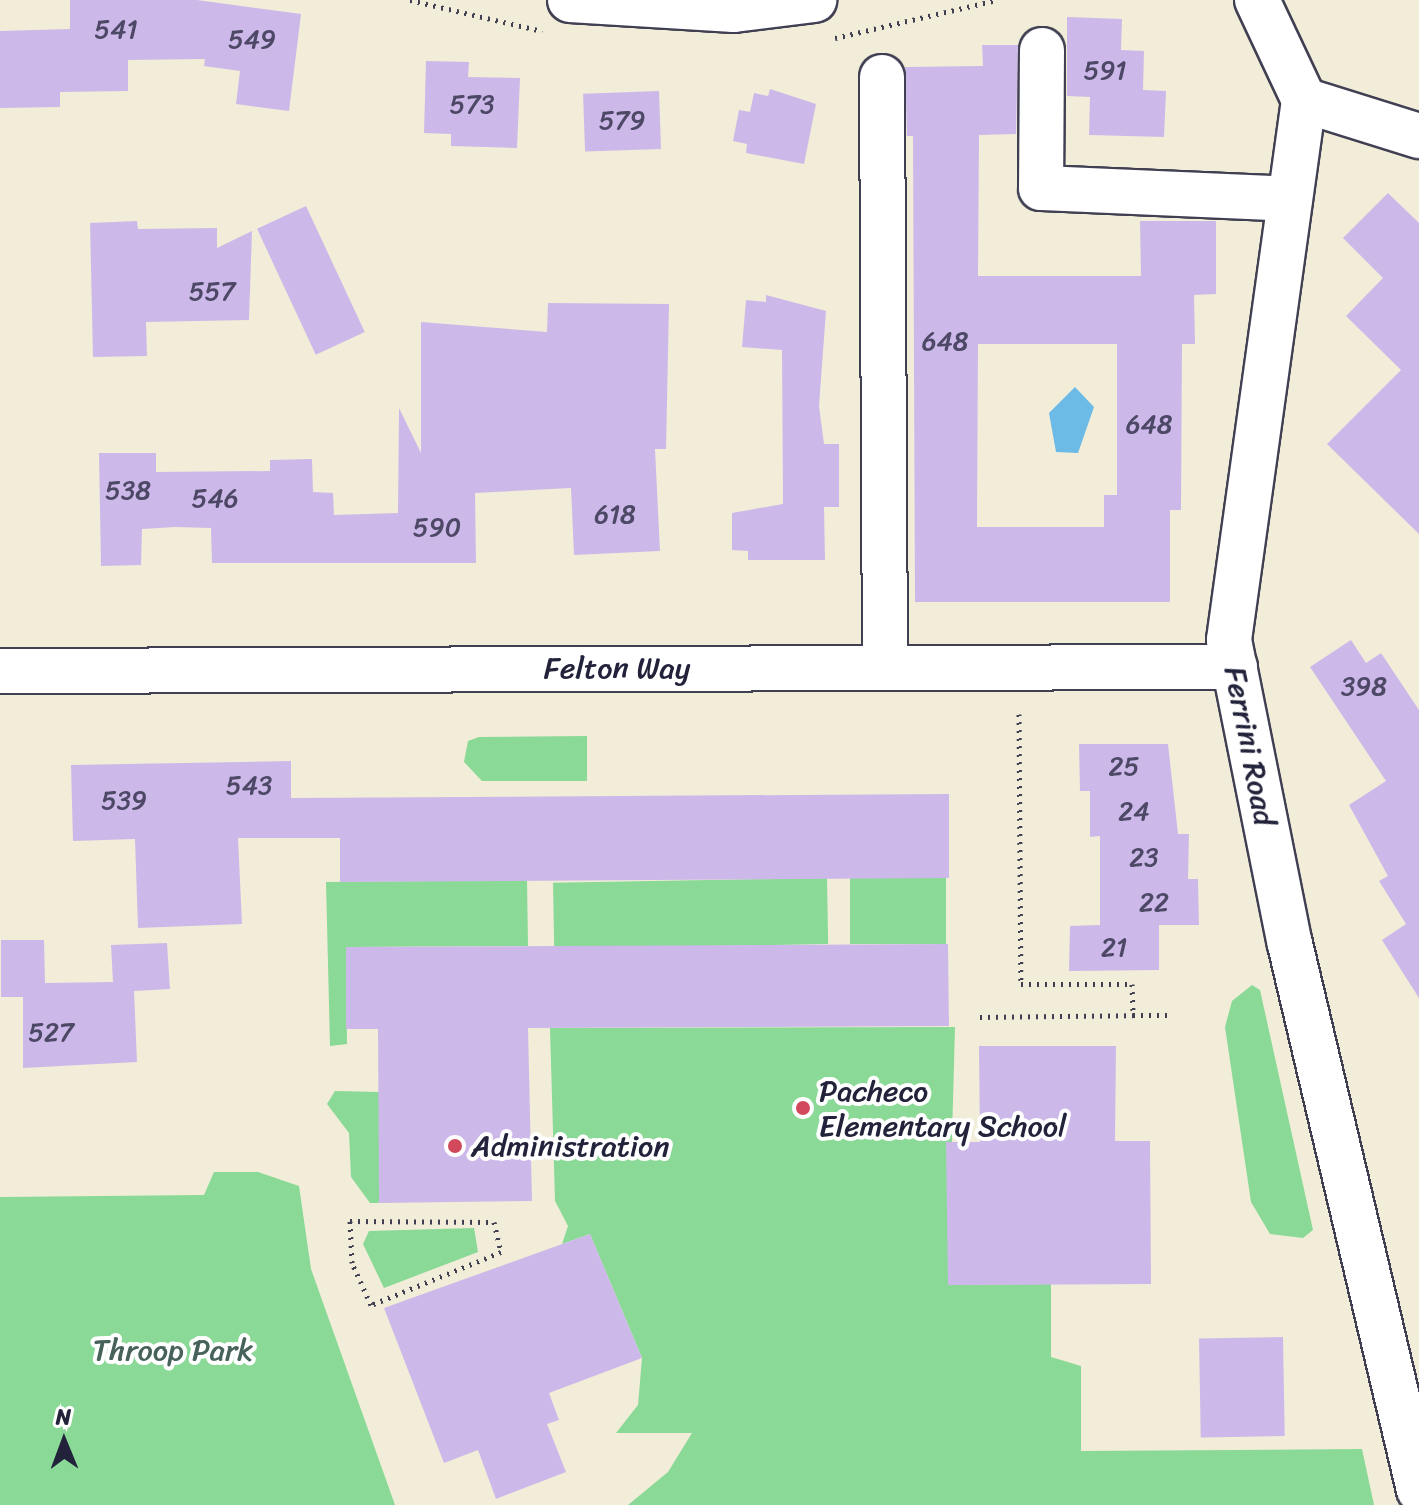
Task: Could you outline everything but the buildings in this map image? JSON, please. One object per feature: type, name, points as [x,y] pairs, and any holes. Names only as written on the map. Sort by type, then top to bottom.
[{"type":"street","points":[[570,0],[734,10],[814,0]]},
{"type":"street","points":[[1257,0],[1304,100],[1419,136]]},
{"type":"street","points":[[1042,50],[1041,188],[1290,199]]},
{"type":"street","points":[[882,77],[885,668]]},
{"type":"street","name":"Ferrini Road","points":[[1304,100],[1229,640],[1290,944],[1419,1490]]},
{"type":"street","name":"Felton Way","points":[[0,671],[1235,667]]},
{"type":"path","points":[[1019,714],[1021,984],[1132,984],[1133,1015]]},
{"type":"path","points":[[980,1017],[1171,1015]]},
{"type":"path","points":[[350,1221],[494,1222],[501,1252],[371,1305],[352,1263],[350,1221]]},
{"type":"green space","points":[[587,736],[587,781],[482,781],[464,762],[468,741],[479,737]]},
{"type":"green space","points":[[827,878],[828,944],[554,949],[553,883]]},
{"type":"green space","points":[[850,878],[946,878],[946,944],[850,944]]},
{"type":"green space","points":[[527,880],[528,946],[346,947],[347,1044],[330,1046],[326,882]]},
{"type":"green space","points":[[1252,985],[1260,990],[1313,1230],[1303,1238],[1270,1234],[1251,1202],[1225,1027],[1232,1001]]},
{"type":"green space","points":[[955,1027],[948,1285],[1051,1284],[1051,1357],[1081,1366],[1081,1451],[1362,1449],[1374,1505],[628,1505],[668,1472],[692,1433],[616,1433],[638,1405],[642,1358],[590,1234],[562,1244],[568,1226],[555,1201],[550,1028]]},
{"type":"green space","points":[[335,1091],[379,1092],[379,1203],[370,1203],[351,1177],[349,1133],[327,1104]]},
{"type":"green space","name":"Throop Park","points":[[214,1172],[258,1172],[299,1186],[311,1269],[395,1505],[0,1505],[0,1197],[204,1195]]},
{"type":"green space","points":[[474,1228],[478,1252],[384,1288],[363,1244],[369,1231]]},
{"type":"water","points":[[1075,387],[1094,407],[1078,453],[1056,452],[1049,413]]},
{"type":"place","name":"Pacheco Elementary School","points":[[803,1108]]},
{"type":"place","name":"Administration","points":[[455,1146]]}]
